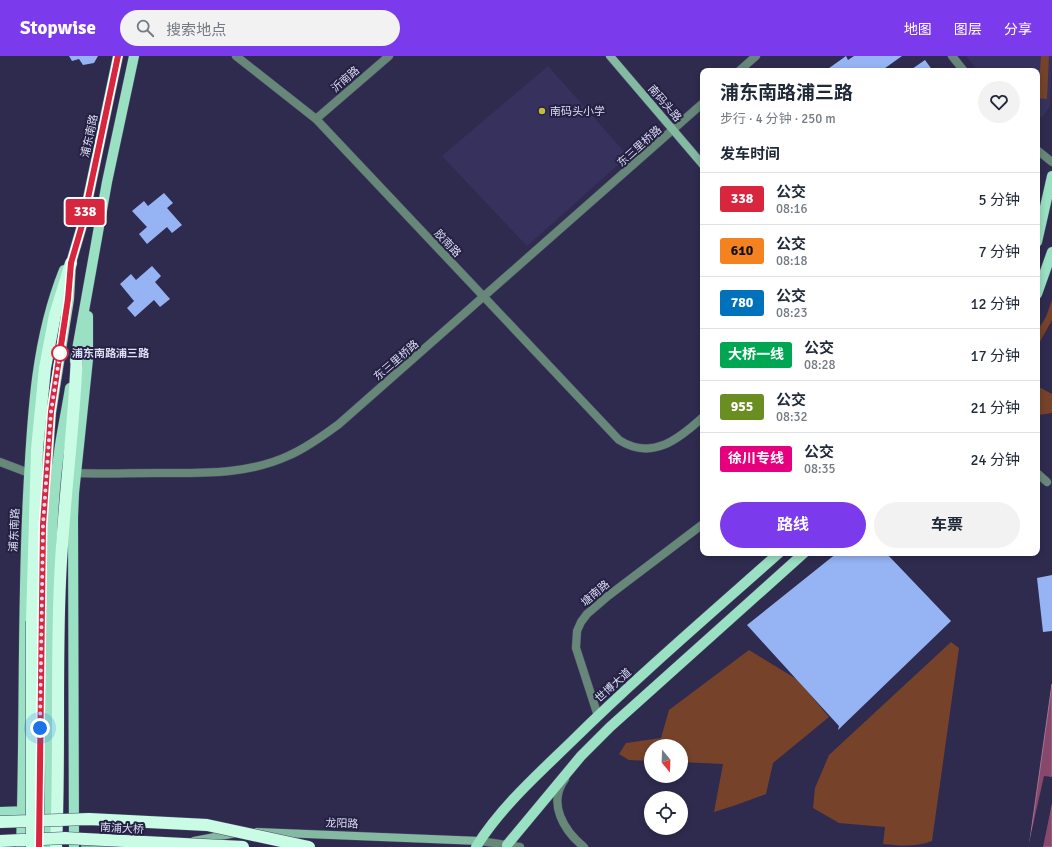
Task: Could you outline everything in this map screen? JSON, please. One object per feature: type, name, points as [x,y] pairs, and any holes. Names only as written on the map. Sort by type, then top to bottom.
[{"type":"highway","points":[[32,847],[32,621],[37,457],[45,368],[55,315],[71,263]]},
{"type":"highway","points":[[56,847],[58,672],[62,536],[67,465],[75,405],[77,354]]},
{"type":"highway","points":[[0,822],[89,819],[207,825],[309,847]]},
{"type":"highway","name":"南浦大桥","points":[[0,841],[65,838],[243,847]]},
{"type":"main road","name":"浦东南路","points":[[39,847],[43,525],[51,412],[68,299],[71,263],[83,222],[118,56]]},
{"type":"main road","points":[[49,847],[51,811],[49,754],[50,615],[53,520],[60,446],[107,182],[134,56]]},
{"type":"main road","name":"南码头路","points":[[610,56],[700,161]]},
{"type":"main road","points":[[1040,229],[1052,176]]},
{"type":"main road","name":"浦东南路","points":[[21,847],[25,550],[36,379],[54,294],[83,222]]},
{"type":"main road","points":[[1040,286],[1052,252]]},
{"type":"main road","points":[[89,285],[88,359],[73,517],[74,846],[119,847]]},
{"type":"main road","name":"世博大道","points":[[478,844],[504,810],[550,762],[598,716],[776,556]]},
{"type":"main road","points":[[506,846],[581,756],[610,727],[801,556]]},
{"type":"main road","points":[[0,812],[51,811]]},
{"type":"main road","name":"龙阳路","points":[[164,847],[245,831],[478,844]]},
{"type":"street","name":"胶南路","points":[[236,56],[316,119],[619,440],[628,446],[650,448],[675,440],[700,419]]},
{"type":"street","name":"沂南路","points":[[316,119],[389,56]]},
{"type":"street","points":[[742,68],[756,56]]},
{"type":"street","points":[[952,56],[962,68]]},
{"type":"street","name":"东三里桥路","points":[[76,473],[212,473],[247,468],[290,455],[312,443],[339,424],[484,298],[700,106]]},
{"type":"street","points":[[1040,152],[1052,162]]},
{"type":"street","points":[[0,462],[29,473]]},
{"type":"street","points":[[1040,476],[1047,482]]},
{"type":"street","name":"塘南路","points":[[598,716],[576,648],[577,631],[581,622],[586,614],[608,596],[700,526]]},
{"type":"street","points":[[581,756],[563,781],[558,795],[558,810],[568,833],[584,847]]},
{"type":"street","name":"龙阳路","points":[[478,844],[520,847]]},
{"type":"shaded area","points":[[966,56],[1052,56],[1050,106],[1043,116],[1040,118],[1040,68],[976,68]]},
{"type":"shaded area","points":[[1041,56],[1049,56],[1047,99],[1040,98]]},
{"type":"shaded area","name":"南码头小学","points":[[548,66],[628,156],[527,246],[442,156]]},
{"type":"shaded area","points":[[1052,300],[1052,320],[1040,342],[1040,326],[1046,317]]},
{"type":"shaded area","points":[[1040,388],[1052,394],[1052,413],[1040,415]]},
{"type":"shaded area","points":[[951,642],[959,648],[932,841],[908,846],[883,844],[885,827],[839,823],[813,808],[815,788],[829,755]]},
{"type":"shaded area","points":[[749,650],[798,680],[829,717],[773,763],[766,794],[714,812],[723,764],[688,762],[688,739],[654,739],[661,738],[669,710]]},
{"type":"shaded area","points":[[1052,684],[1052,847],[1029,847]]},
{"type":"shaded area","points":[[644,740],[644,761],[629,760],[619,754],[626,743]]},
{"type":"pier","points":[[1044,776],[1052,777],[1052,803],[1043,847],[1028,847]]},
{"type":"building","points":[[69,56],[98,56],[94,63],[83,65],[79,59],[72,61]]},
{"type":"building","points":[[846,56],[848,60],[854,56],[902,56],[885,68],[829,68]]},
{"type":"building","points":[[925,60],[931,68],[913,68]]},
{"type":"building","points":[[164,193],[173,203],[167,208],[182,225],[172,233],[167,227],[147,244],[139,234],[147,227],[132,211],[144,201],[148,206]]},
{"type":"building","points":[[152,266],[161,276],[155,282],[170,299],[160,307],[154,300],[135,317],[127,308],[134,301],[120,284],[131,274],[136,280]]},
{"type":"building","points":[[833,556],[889,556],[951,621],[838,730],[839,726],[747,625]]},
{"type":"building","points":[[1052,575],[1052,631],[1043,632],[1037,578]]},
{"type":"bus line","name":"338","points":[[39,847],[41,591],[43,525],[51,412],[68,299],[71,263],[83,222],[118,56]]},
{"type":"place","name":"南码头小学","points":[[542,111]]},
{"type":"place","name":"浦东南路浦三路","points":[[60,353]]},
{"type":"route","points":[[40,728],[43,525],[51,412],[60,353]]}]
